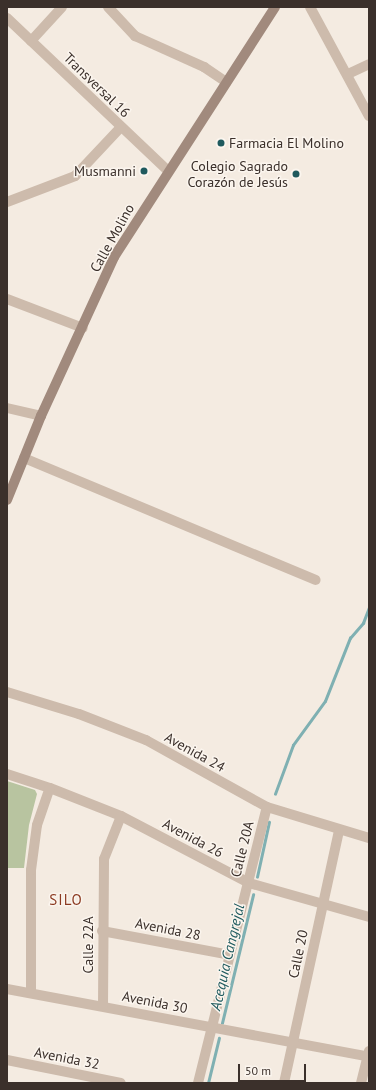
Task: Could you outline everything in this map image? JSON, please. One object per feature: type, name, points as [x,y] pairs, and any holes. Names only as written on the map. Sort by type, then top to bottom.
[{"type":"main road","name":"Calle Molino","points":[[7,500],[41,416],[83,328],[114,257],[275,7]]},
{"type":"street","points":[[31,42],[62,7]]},
{"type":"street","points":[[108,7],[135,36],[204,67],[226,82]]},
{"type":"street","points":[[310,7],[348,74],[369,116]]},
{"type":"street","name":"Transversal 16","points":[[7,18],[168,171]]},
{"type":"street","points":[[348,74],[369,64]]},
{"type":"street","points":[[7,202],[76,176],[121,127]]},
{"type":"street","points":[[7,299],[83,328]]},
{"type":"street","points":[[7,408],[41,416]]},
{"type":"street","points":[[24,458],[316,580]]},
{"type":"street","name":"Avenida 24","points":[[7,692],[79,714],[146,740],[267,807],[339,831],[369,838]]},
{"type":"street","name":"Avenida 26","points":[[7,774],[50,788],[121,816],[249,883],[369,917]]},
{"type":"street","points":[[31,993],[31,870],[37,825],[50,788]]},
{"type":"street","name":"Calle 20A","points":[[198,1083],[213,1028],[267,807]]},
{"type":"street","name":"Calle 22A","points":[[103,1006],[102,931],[104,859],[121,816]]},
{"type":"street","name":"Calle 20","points":[[284,1083],[339,831]]},
{"type":"street","name":"Avenida 28","points":[[102,931],[230,956]]},
{"type":"street","name":"Avenida 30","points":[[7,988],[293,1043],[368,1055]]},
{"type":"street","points":[[361,1083],[368,1055]]},
{"type":"street","name":"Avenida 32","points":[[7,1060],[121,1083]]},
{"type":"green space","points":[[7,781],[35,790],[37,794],[29,825],[24,868],[7,868]]},
{"type":"waterway","name":"Acequia Cangrejal","points":[[275,794],[293,745],[325,701],[350,638],[363,623],[369,607]]},
{"type":"waterway","name":"Acequia Cangrejal","points":[[257,877],[269,822]]},
{"type":"waterway","name":"Acequia Cangrejal","points":[[222,1023],[253,895]]},
{"type":"waterway","name":"Acequia Cangrejal","points":[[208,1083],[219,1038]]},
{"type":"place","name":"Farmacia El Molino","points":[[221,143]]},
{"type":"place","name":"Musmanni","points":[[144,171]]},
{"type":"place","name":"Colegio Sagrado Corazón de Jesús","points":[[296,174]]},
{"type":"district","name":"SILO","points":[[66,900]]}]
